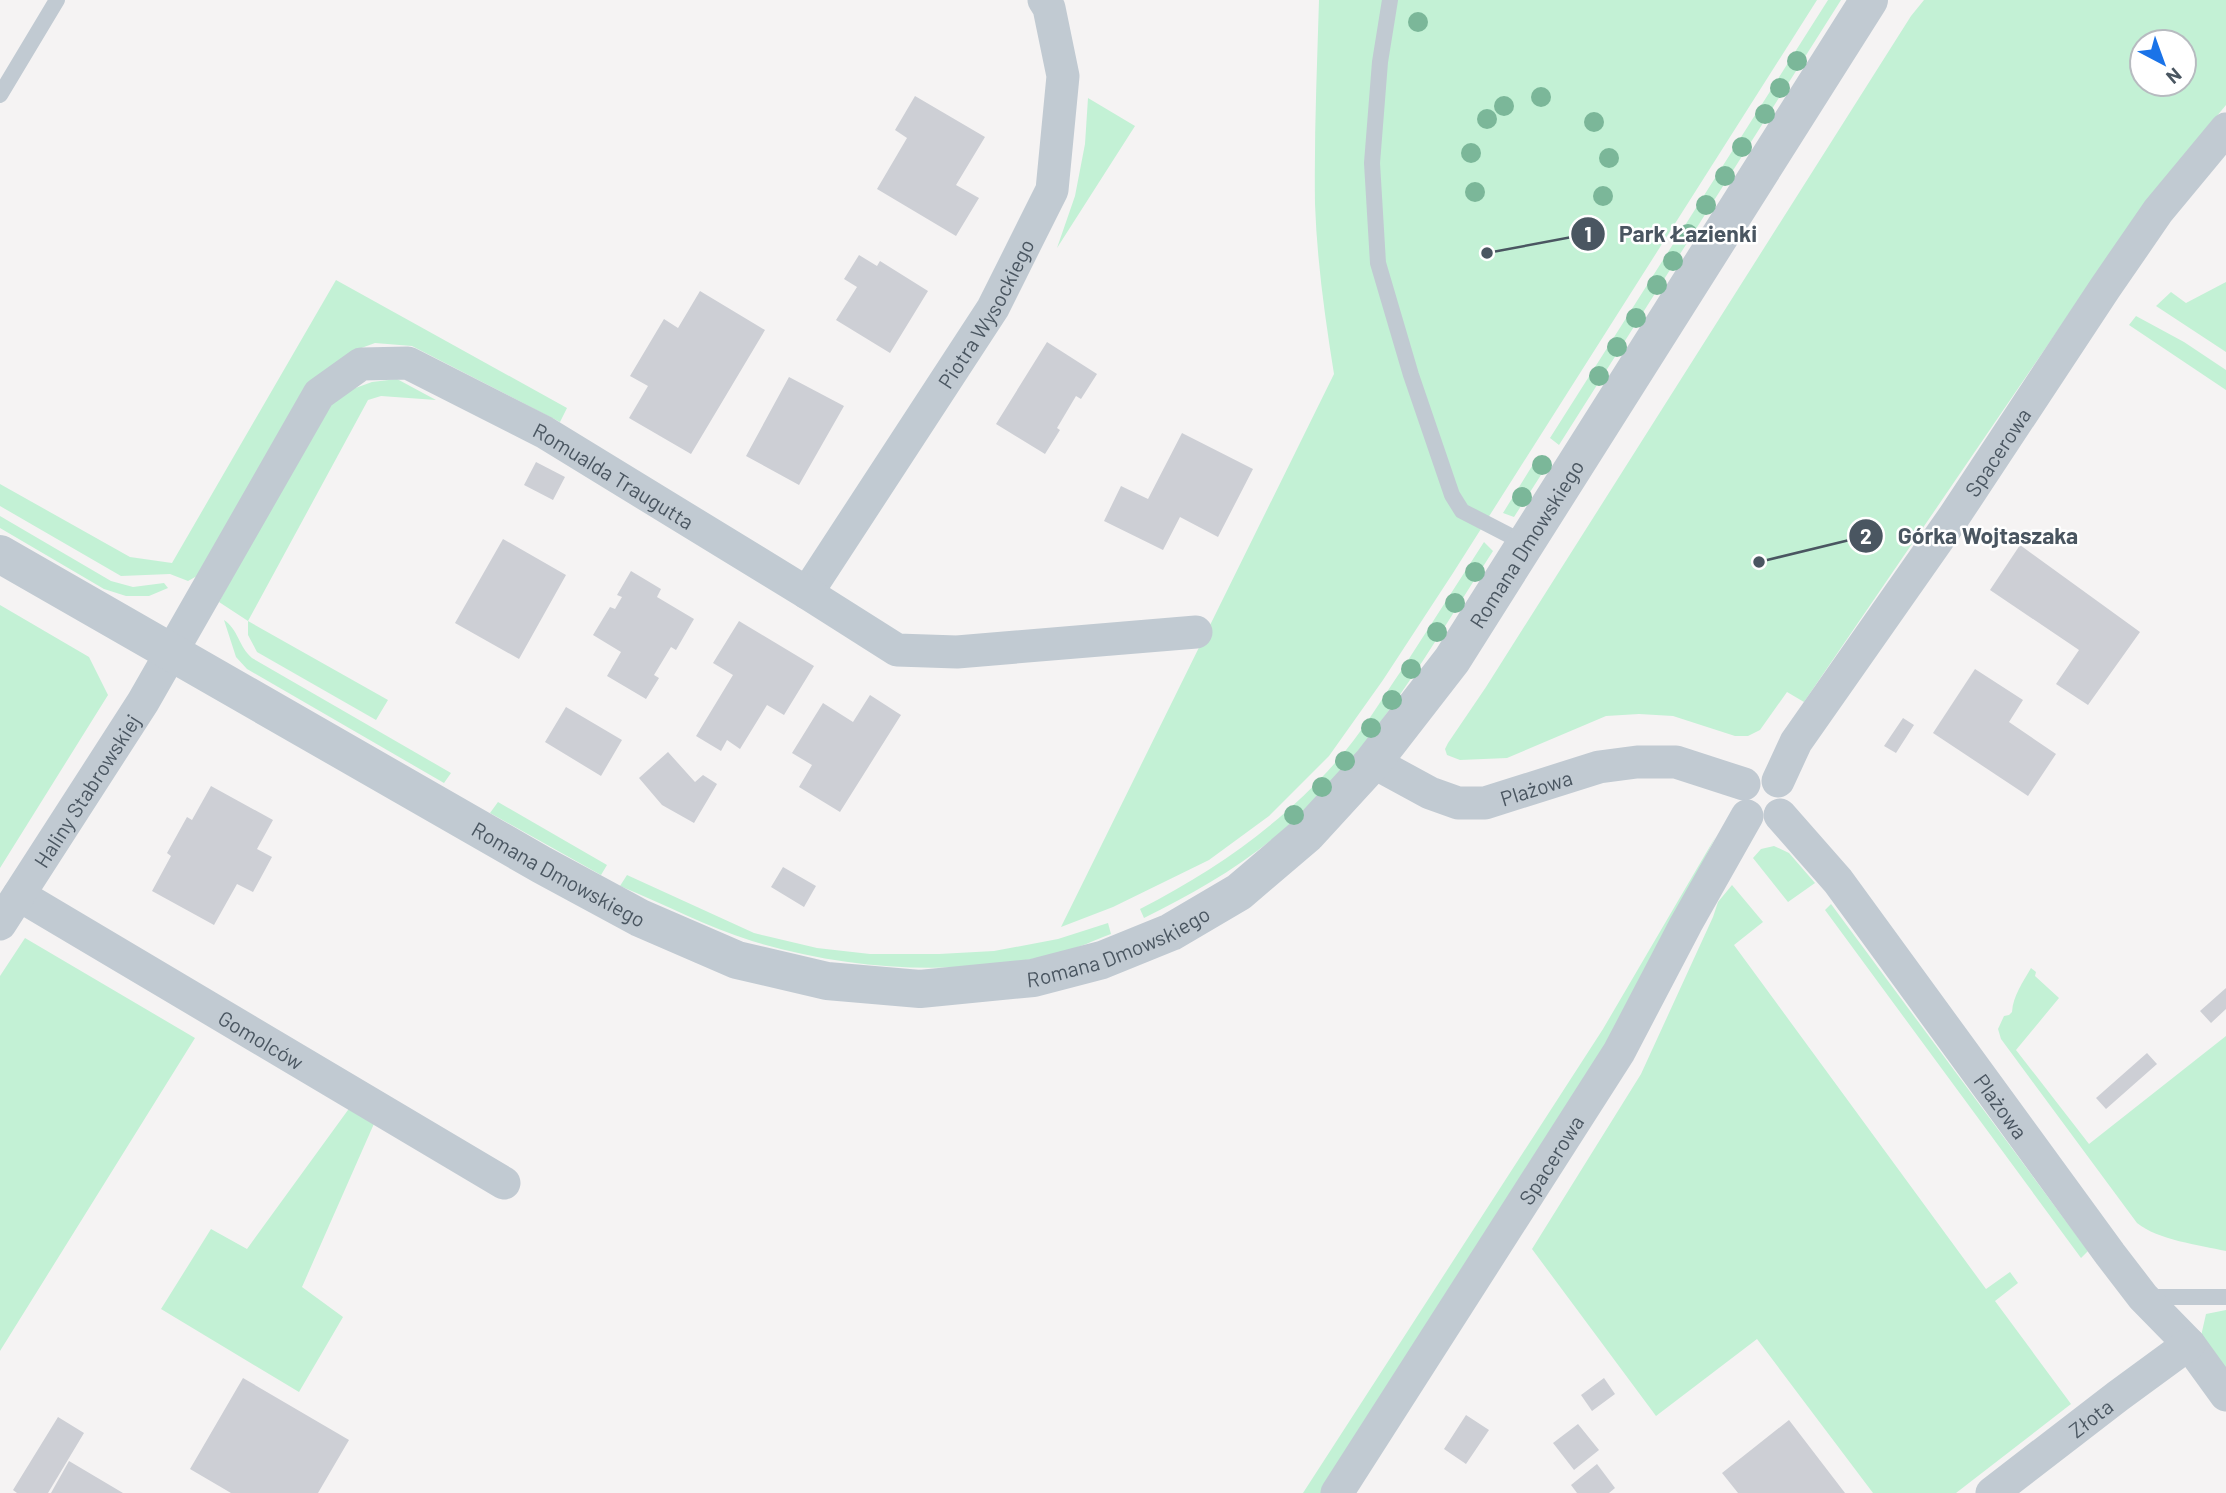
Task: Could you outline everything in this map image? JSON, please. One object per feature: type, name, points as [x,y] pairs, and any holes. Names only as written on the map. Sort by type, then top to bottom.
[{"type":"street","name":"Piotra Wysockiego","points":[[807,593],[993,308],[1052,190],[1063,76],[1049,8],[1044,0]]},
{"type":"street","name":"Romana Dmowskiego","points":[[0,554],[542,865],[640,918],[737,960],[840,982],[920,989],[1033,978],[1102,960],[1171,932],[1239,892],[1307,834],[1373,762],[1452,660],[1869,0]]},
{"type":"street","name":"Spacerowa","points":[[1778,781],[1796,742],[1953,517],[2105,288],[2158,211],[2226,130]]},
{"type":"street","name":"Romualda Traugutta","points":[[171,653],[319,394],[361,364],[408,363],[544,432],[897,650],[957,652],[1196,632]]},
{"type":"street","name":"Haliny Stabrowskiej","points":[[0,924],[143,702],[171,653]]},
{"type":"street","name":"Plażowa","points":[[1373,762],[1430,793],[1458,803],[1485,803],[1599,767],[1637,762],[1676,762],[1746,800]]},
{"type":"street","points":[[1757,776],[1772,777],[1778,781],[1786,793],[1784,808],[1774,819],[1760,822],[1746,800],[1749,779],[1757,776]]},
{"type":"street","name":"Spacerowa","points":[[1338,1493],[1619,1052],[1686,924],[1746,800]]},
{"type":"street","name":"Plażowa","points":[[1780,815],[1838,881],[2143,1297],[2189,1344],[2226,1395]]},
{"type":"street","name":"Gomolców","points":[[19,895],[504,1183]]},
{"type":"street","name":"Złota","points":[[1992,1493],[2189,1344]]},
{"type":"lane","points":[[0,95],[57,0]]},
{"type":"lane","points":[[1390,0],[1380,62],[1372,163],[1378,263],[1411,374],[1452,495],[1462,511],[1526,544]]},
{"type":"lane","points":[[2143,1297],[2226,1297]]},
{"type":"green space","points":[[1319,0],[1817,0],[1453,573],[1329,756],[1269,816],[1209,860],[1113,907],[1061,927],[1334,374],[1322,289],[1315,204]]},
{"type":"green space","points":[[1828,0],[1841,0],[1559,445],[1550,438]]},
{"type":"green space","points":[[1924,0],[2226,0],[2226,105],[2144,204],[1804,702],[1787,692],[1760,730],[1748,736],[1735,736],[1673,716],[1606,716],[1507,758],[1460,760],[1447,755],[1445,749],[1448,743],[1911,16]]},
{"type":"green space","points":[[1088,98],[1135,126],[1057,248],[1075,196],[1085,144]]},
{"type":"green space","points":[[336,280],[567,408],[560,422],[412,346],[375,343],[353,351],[197,576],[188,581],[170,574],[121,576],[0,506],[0,484],[130,557],[172,563]]},
{"type":"green space","points":[[2226,282],[2226,352],[2156,306],[2171,292],[2186,303]]},
{"type":"green space","points":[[2136,316],[2184,342],[2226,370],[2226,390],[2129,325]]},
{"type":"green space","points":[[397,379],[436,400],[381,396],[368,400],[248,621],[219,602],[322,410],[339,394],[372,382]]},
{"type":"green space","points":[[1537,458],[1548,464],[1514,517],[1503,513]]},
{"type":"green space","points":[[0,516],[111,581],[133,587],[164,583],[168,588],[149,596],[126,596],[104,589],[0,528]]},
{"type":"green space","points":[[1484,542],[1493,551],[1394,703],[1339,774],[1308,807],[1260,849],[1212,881],[1144,918],[1140,909],[1194,879],[1245,845],[1292,807],[1335,763],[1370,717]]},
{"type":"green space","points":[[0,605],[89,657],[108,695],[0,868]]},
{"type":"green space","points":[[224,620],[252,658],[451,773],[444,783],[247,669],[236,657]]},
{"type":"green space","points":[[248,621],[388,700],[376,720],[257,652],[248,635]]},
{"type":"green space","points":[[498,802],[607,865],[601,875],[490,813]]},
{"type":"green space","points":[[1716,836],[1610,1045],[1324,1493],[1303,1493],[1603,1029]]},
{"type":"green space","points":[[1774,846],[1789,853],[1815,883],[1788,902],[1753,858],[1761,849]]},
{"type":"green space","points":[[627,875],[754,933],[817,948],[870,954],[939,954],[994,951],[1058,939],[1108,923],[1111,934],[1061,953],[1023,961],[945,968],[867,964],[790,951],[735,935],[620,886]]},
{"type":"green space","points":[[1732,885],[1763,922],[1734,945],[1986,1289],[2010,1272],[2018,1283],[1995,1301],[2071,1404],[1956,1493],[1873,1493],[1757,1339],[1656,1416],[1532,1249],[1641,1074],[1718,902]]},
{"type":"green space","points":[[1831,904],[2088,1251],[2081,1258],[1825,910]]},
{"type":"green space","points":[[25,938],[195,1038],[0,1351],[0,976]]},
{"type":"green space","points":[[2031,968],[2036,972],[2035,976],[2059,998],[2016,1050],[2089,1144],[2226,1036],[2226,1251],[2167,1238],[2137,1223],[2001,1039],[1998,1029],[2004,1016],[2012,1012],[2016,995]]},
{"type":"green space","points":[[364,1088],[384,1101],[302,1287],[343,1317],[299,1392],[161,1309],[211,1229],[247,1249]]},
{"type":"green space","points":[[2226,1310],[2226,1369],[2201,1336],[2206,1314]]},
{"type":"building","points":[[915,96],[985,137],[956,185],[979,198],[956,236],[877,189],[907,138],[895,130]]},
{"type":"building","points":[[859,255],[877,266],[880,261],[928,291],[890,353],[836,320],[857,287],[844,279]]},
{"type":"building","points":[[700,291],[765,330],[691,454],[629,418],[648,386],[630,376],[664,319],[678,328]]},
{"type":"building","points":[[1047,342],[1097,374],[1081,399],[1076,396],[1045,454],[996,424]]},
{"type":"building","points":[[789,377],[844,406],[799,485],[746,456]]},
{"type":"building","points":[[1182,433],[1253,469],[1218,537],[1180,517],[1163,550],[1104,521],[1121,486],[1148,499]]},
{"type":"building","points":[[536,462],[565,477],[553,500],[524,485]]},
{"type":"building","points":[[503,539],[566,575],[519,659],[455,623]]},
{"type":"building","points":[[2020,545],[2140,632],[2088,705],[2056,684],[2079,650],[1990,590]]},
{"type":"building","points":[[631,571],[661,589],[657,597],[694,619],[676,650],[671,647],[654,675],[659,678],[646,699],[607,676],[621,652],[593,635],[610,607],[615,609],[622,597],[617,595]]},
{"type":"building","points":[[739,621],[814,666],[784,715],[767,705],[740,749],[727,740],[721,751],[696,736],[733,675],[713,663]]},
{"type":"building","points":[[1975,669],[2023,700],[2009,722],[2056,754],[2028,796],[1933,733]]},
{"type":"building","points":[[870,695],[901,715],[840,812],[799,787],[812,765],[792,753],[823,703],[853,722]]},
{"type":"building","points":[[566,707],[622,740],[601,776],[545,742]]},
{"type":"building","points":[[1903,718],[1914,725],[1896,753],[1884,746]]},
{"type":"building","points":[[668,752],[695,782],[703,775],[717,784],[694,823],[662,805],[639,778]]},
{"type":"building","points":[[211,786],[273,820],[257,849],[272,857],[253,892],[237,884],[214,925],[152,891],[171,856],[167,853],[187,817],[192,820]]},
{"type":"building","points":[[783,867],[816,886],[804,907],[771,887]]},
{"type":"building","points":[[2226,988],[2226,1009],[2211,1023],[2200,1011]]},
{"type":"building","points":[[2147,1053],[2157,1064],[2106,1109],[2096,1098]]},
{"type":"building","points":[[243,1378],[349,1440],[318,1493],[231,1493],[190,1469]]},
{"type":"building","points":[[1604,1378],[1615,1394],[1592,1411],[1581,1395]]},
{"type":"building","points":[[1466,1415],[1489,1430],[1466,1464],[1444,1449]]},
{"type":"building","points":[[58,1417],[84,1433],[48,1493],[17,1493],[13,1490]]},
{"type":"building","points":[[1789,1420],[1845,1493],[1738,1493],[1722,1473]]},
{"type":"building","points":[[1578,1424],[1599,1450],[1574,1470],[1553,1443]]},
{"type":"building","points":[[69,1461],[123,1493],[51,1493]]},
{"type":"building","points":[[1597,1464],[1615,1488],[1609,1493],[1577,1493],[1571,1485]]},
{"type":"place","name":"Park Łazienki","points":[[1487,253]]},
{"type":"place","name":"Górka Wojtaszaka","points":[[1759,562]]}]
